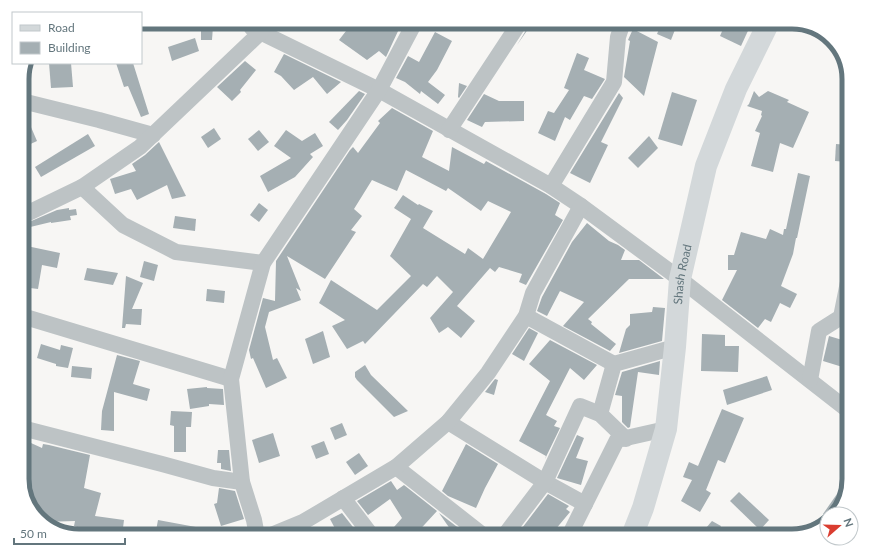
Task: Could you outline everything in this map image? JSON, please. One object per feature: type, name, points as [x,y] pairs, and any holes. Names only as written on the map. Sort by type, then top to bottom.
[{"type":"street","points":[[29,213],[82,187],[140,147],[261,29]]},
{"type":"street","points":[[267,29],[551,186],[581,206],[680,279],[842,405]]},
{"type":"street","points":[[256,529],[242,482],[231,379],[263,263],[379,90],[411,29]]},
{"type":"street","points":[[449,130],[515,29]]},
{"type":"street","points":[[551,186],[614,82],[618,37],[621,29]]},
{"type":"street","name":"Shash Road","points":[[635,529],[643,508],[666,429],[675,347],[680,279],[706,166],[736,89],[766,29]]},
{"type":"street","points":[[29,103],[152,135]]},
{"type":"street","points":[[82,187],[124,225],[176,252],[263,263]]},
{"type":"street","points":[[286,529],[303,522],[396,468],[448,422],[488,373],[526,316],[533,293],[581,206]]},
{"type":"street","points":[[526,316],[614,364],[675,347]]},
{"type":"street","points":[[810,380],[819,331],[842,317]]},
{"type":"street","points":[[29,318],[231,379]]},
{"type":"street","points":[[600,414],[614,364]]},
{"type":"street","points":[[509,529],[545,482],[580,406],[600,414],[626,439]]},
{"type":"street","points":[[448,422],[545,482],[585,504]]},
{"type":"street","points":[[572,529],[617,440],[666,429]]},
{"type":"street","points":[[29,430],[213,478],[242,482]]},
{"type":"street","points":[[396,468],[475,529]]},
{"type":"street","points":[[343,498],[367,529]]},
{"type":"building","points":[[201,29],[213,29],[212,40],[201,40]]},
{"type":"building","points":[[348,29],[399,29],[386,57],[379,51],[367,60],[339,40]]},
{"type":"building","points":[[527,29],[528,29],[517,45]]},
{"type":"building","points":[[633,29],[658,42],[644,96],[624,77],[630,41],[628,40]]},
{"type":"building","points":[[659,29],[675,29],[671,40],[657,34]]},
{"type":"building","points":[[723,29],[749,29],[741,46],[720,36]]},
{"type":"building","points":[[435,32],[452,41],[437,70],[428,82],[445,95],[438,104],[421,91],[420,94],[405,82],[396,78],[408,56],[419,62]]},
{"type":"building","points":[[195,38],[199,51],[172,61],[168,47]]},
{"type":"building","points":[[577,53],[589,58],[584,70],[605,79],[592,99],[584,96],[570,120],[565,117],[555,141],[538,133],[548,111],[554,113],[569,90],[564,88]]},
{"type":"building","points":[[284,54],[341,82],[327,94],[313,77],[294,90],[281,76],[274,72]]},
{"type":"building","points":[[245,61],[256,70],[240,90],[241,92],[232,101],[217,87]]},
{"type":"building","points":[[49,64],[71,64],[73,87],[51,88]]},
{"type":"building","points":[[116,64],[133,64],[149,114],[141,117],[128,86],[124,87]]},
{"type":"building","points":[[459,83],[467,86],[459,98],[458,97]]},
{"type":"building","points":[[359,91],[365,94],[347,120],[338,130],[329,122]]},
{"type":"building","points":[[754,91],[759,97],[768,91],[789,100],[787,102],[809,112],[793,148],[780,143],[773,172],[751,166],[760,133],[755,131],[762,116],[762,111],[747,106]]},
{"type":"building","points":[[672,92],[697,100],[682,146],[658,139]]},
{"type":"building","points":[[619,93],[623,98],[601,142],[608,145],[590,183],[570,173]]},
{"type":"building","points":[[484,94],[499,101],[524,101],[524,121],[485,122],[482,127],[467,120]]},
{"type":"building","points":[[392,108],[433,131],[422,157],[449,171],[452,147],[484,164],[486,161],[560,203],[555,215],[563,220],[526,285],[519,282],[522,274],[499,267],[495,272],[490,268],[457,306],[475,321],[461,338],[448,327],[439,333],[430,318],[453,292],[437,276],[427,287],[423,284],[365,344],[363,341],[347,349],[332,326],[345,320],[319,303],[331,280],[377,310],[411,276],[390,256],[411,219],[394,208],[403,195],[418,205],[419,204],[433,211],[423,228],[465,254],[468,248],[483,259],[511,212],[488,201],[481,211],[448,188],[446,191],[406,170],[397,191],[372,180],[354,209],[362,216],[351,230],[356,232],[325,279],[287,256],[301,291],[296,288],[301,300],[269,312],[265,327],[273,360],[277,358],[287,378],[266,388],[253,358],[251,359],[249,350],[263,298],[275,301],[276,261],[350,150],[353,147],[358,153],[380,123],[378,121]]},
{"type":"building","points":[[29,123],[37,141],[29,145]]},
{"type":"building","points":[[214,128],[221,139],[208,148],[201,137]]},
{"type":"building","points":[[259,130],[269,142],[258,151],[248,139]]},
{"type":"building","points":[[286,130],[302,141],[315,133],[323,146],[310,154],[313,157],[295,177],[268,192],[260,176],[291,158],[274,146]]},
{"type":"building","points":[[88,134],[95,146],[41,177],[35,167]]},
{"type":"building","points":[[649,136],[658,148],[638,168],[628,158]]},
{"type":"building","points":[[159,142],[186,196],[172,199],[167,185],[137,200],[131,189],[115,194],[110,179],[136,171],[132,164],[145,155]]},
{"type":"building","points":[[836,144],[842,144],[842,162],[835,161]]},
{"type":"building","points":[[798,173],[810,176],[793,254],[781,286],[797,294],[790,308],[780,303],[771,322],[765,319],[758,328],[722,300],[737,270],[728,270],[728,255],[734,255],[741,232],[766,239],[770,229],[783,235],[784,229],[786,229]]},
{"type":"building","points":[[259,203],[268,210],[259,222],[250,215]]},
{"type":"building","points":[[69,208],[69,210],[76,209],[77,215],[70,216],[71,220],[51,222],[29,227],[29,222],[57,210]]},
{"type":"building","points":[[175,216],[196,219],[195,231],[173,228]]},
{"type":"building","points":[[587,223],[609,241],[625,250],[621,260],[639,260],[664,279],[629,279],[588,319],[592,322],[591,324],[616,344],[610,351],[563,326],[584,302],[560,291],[547,316],[537,311],[542,297],[572,242]]},
{"type":"building","points":[[29,246],[60,253],[57,268],[42,265],[38,289],[29,288]]},
{"type":"building","points":[[144,261],[158,265],[154,281],[140,277]]},
{"type":"building","points":[[87,268],[118,273],[113,285],[84,280]]},
{"type":"building","points":[[126,276],[143,283],[132,309],[142,309],[141,325],[126,324],[125,328],[122,328]]},
{"type":"building","points":[[207,289],[225,291],[224,303],[206,301]]},
{"type":"building","points":[[653,307],[665,308],[662,341],[619,353],[626,329],[630,325],[630,314],[652,312]]},
{"type":"building","points":[[529,328],[538,333],[524,361],[512,354]]},
{"type":"building","points":[[323,331],[330,357],[313,364],[305,339]]},
{"type":"building","points":[[702,334],[725,335],[725,346],[739,346],[738,372],[701,371]]},
{"type":"building","points":[[829,336],[842,340],[842,367],[823,361]]},
{"type":"building","points":[[550,340],[597,365],[584,380],[570,368],[546,415],[557,421],[554,426],[560,428],[545,459],[546,456],[519,441],[550,381],[529,364]]},
{"type":"building","points":[[41,344],[60,350],[61,345],[73,348],[68,368],[56,366],[56,364],[37,358]]},
{"type":"building","points":[[117,355],[140,361],[133,384],[150,389],[147,401],[114,392],[114,431],[101,430],[102,411]]},
{"type":"building","points":[[660,361],[659,375],[638,372],[630,427],[628,428],[622,422],[622,396],[615,395],[622,372]]},
{"type":"building","points":[[365,365],[371,375],[408,411],[394,417],[357,380],[355,377],[355,372]]},
{"type":"building","points":[[72,366],[92,368],[91,379],[71,377]]},
{"type":"building","points":[[767,376],[772,390],[727,405],[723,390]]},
{"type":"building","points":[[495,379],[498,380],[494,395],[485,392]]},
{"type":"building","points":[[207,387],[223,389],[224,405],[209,404],[209,406],[190,409],[187,389]]},
{"type":"building","points":[[722,409],[744,418],[725,463],[718,460],[706,490],[711,493],[700,512],[681,501],[692,480],[683,477],[689,462],[698,466]]},
{"type":"building","points":[[171,411],[192,412],[191,427],[186,427],[186,452],[174,452],[174,426],[170,425]]},
{"type":"building","points":[[342,423],[347,435],[335,440],[330,428]]},
{"type":"building","points":[[273,433],[280,456],[259,463],[252,440]]},
{"type":"building","points":[[577,435],[584,438],[576,458],[588,461],[581,485],[557,478]]},
{"type":"building","points":[[324,441],[329,454],[316,459],[311,446]]},
{"type":"building","points":[[31,443],[42,448],[43,444],[90,455],[84,488],[101,493],[95,516],[124,520],[123,529],[84,529],[74,526],[75,521],[51,521],[39,509],[32,496],[32,486],[30,486],[29,482],[29,448]]},
{"type":"building","points":[[466,444],[498,464],[476,508],[448,496],[442,491]]},
{"type":"building","points":[[218,450],[229,450],[231,471],[221,469],[221,463],[217,463]]},
{"type":"building","points":[[359,453],[368,466],[355,475],[346,462]]},
{"type":"building","points":[[391,481],[397,490],[404,485],[437,511],[420,529],[392,529],[402,518],[390,499],[368,515],[357,501]]},
{"type":"building","points":[[842,487],[839,495],[834,506],[829,506]]},
{"type":"building","points":[[219,488],[235,491],[244,519],[221,526],[214,504],[217,503]]},
{"type":"building","points":[[739,492],[769,520],[761,529],[759,529],[730,501]]},
{"type":"building","points":[[548,494],[569,506],[566,509],[570,512],[556,529],[521,529]]},
{"type":"building","points":[[342,513],[355,529],[335,529],[330,519]]},
{"type":"building","points":[[439,513],[460,529],[450,529]]},
{"type":"building","points":[[158,520],[207,529],[156,529]]},
{"type":"building","points":[[712,521],[721,526],[720,529],[705,529]]}]
